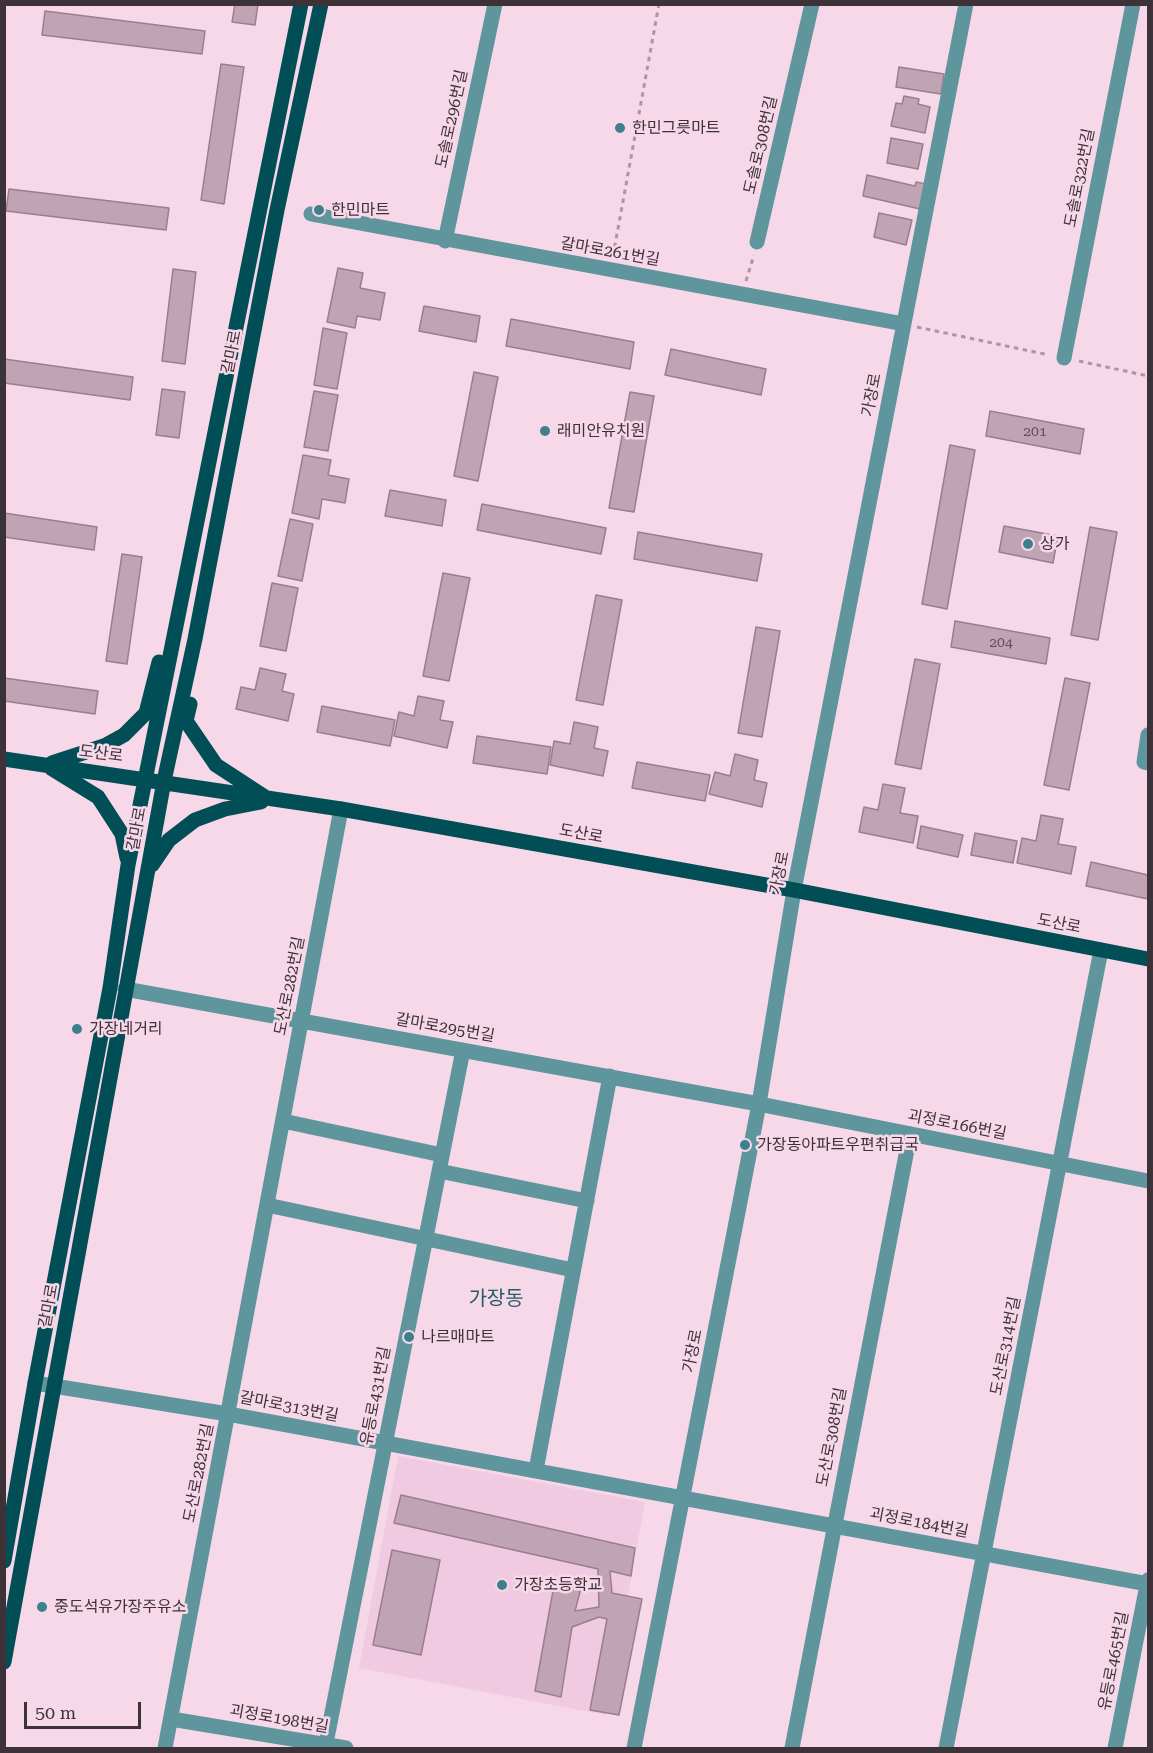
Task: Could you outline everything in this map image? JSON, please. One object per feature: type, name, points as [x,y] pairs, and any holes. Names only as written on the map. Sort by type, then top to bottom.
[{"type":"main road","name":"갈마로","points":[[4,1561],[35,1383],[109,995],[128,865],[301,4]]},
{"type":"main road","name":"갈마로","points":[[4,1662],[52,1386],[164,781],[195,639],[277,210],[321,4]]},
{"type":"main road","points":[[46,765],[104,746],[124,735],[146,713],[160,657],[174,639]]},
{"type":"main road","points":[[195,639],[195,680],[186,721],[216,765],[270,800]]},
{"type":"main road","name":"도산로","points":[[4,759],[145,778],[270,800],[341,809],[794,890],[1149,959]]},
{"type":"main road","points":[[46,765],[98,797],[122,834],[128,865]]},
{"type":"main road","points":[[148,872],[169,840],[195,820],[225,808],[270,800]]},
{"type":"street","name":"도솔로296번길","points":[[445,241],[495,4]]},
{"type":"street","name":"도솔로308번길","points":[[758,242],[812,4]]},
{"type":"street","name":"가장로","points":[[634,1749],[759,1104],[794,890],[966,4]]},
{"type":"street","name":"도솔로322번길","points":[[1064,358],[1132,4]]},
{"type":"street","name":"갈마로261번길","points":[[311,214],[445,241],[904,324]]},
{"type":"street","points":[[1149,735],[1144,762],[1149,763]]},
{"type":"street","name":"도산로282번길","points":[[165,1749],[341,809]]},
{"type":"street","name":"도산로314번길","points":[[946,1749],[1101,950]]},
{"type":"street","name":"갈마로295번길","points":[[125,990],[759,1104]]},
{"type":"street","name":"유등로431번길","points":[[325,1747],[463,1050]]},
{"type":"street","points":[[536,1470],[610,1077]]},
{"type":"street","name":"괴정로166번길","points":[[759,1104],[1149,1181]]},
{"type":"street","points":[[283,1121],[442,1155]]},
{"type":"street","name":"도산로308번길","points":[[792,1749],[833,1525],[910,1134]]},
{"type":"street","points":[[439,1172],[587,1201]]},
{"type":"street","points":[[267,1205],[573,1270]]},
{"type":"street","name":"갈마로313번길","points":[[35,1383],[228,1414],[683,1496]]},
{"type":"street","name":"괴정로184번길","points":[[683,1496],[1148,1583]]},
{"type":"street","name":"유등로465번길","points":[[1115,1749],[1148,1583]]},
{"type":"street","name":"괴정로198번길","points":[[171,1719],[346,1749]]},
{"type":"path","points":[[610,270],[659,4]]},
{"type":"path","points":[[742,294],[758,242]]},
{"type":"path","points":[[904,324],[1149,376]]},
{"type":"shaded area","name":"가장초등학교","points":[[398,1456],[645,1502],[606,1715],[359,1668]]},
{"type":"building","points":[[235,4],[258,4],[255,25],[232,22]]},
{"type":"building","points":[[45,11],[205,31],[202,54],[42,35]]},
{"type":"building","points":[[221,64],[244,67],[224,204],[201,200]]},
{"type":"building","points":[[899,67],[944,74],[941,94],[896,87]]},
{"type":"building","points":[[904,96],[919,99],[918,104],[930,107],[925,133],[891,126],[896,103],[902,104]]},
{"type":"building","points":[[891,138],[923,144],[918,169],[887,163]]},
{"type":"building","points":[[867,175],[915,186],[916,182],[926,184],[920,209],[863,196]]},
{"type":"building","points":[[9,189],[169,208],[166,230],[6,211]]},
{"type":"building","points":[[879,213],[912,220],[906,245],[874,237]]},
{"type":"building","points":[[338,268],[363,273],[360,288],[385,293],[380,320],[357,316],[355,328],[327,322]]},
{"type":"building","points":[[173,269],[196,272],[185,364],[162,361]]},
{"type":"building","points":[[424,306],[480,316],[476,342],[419,331]]},
{"type":"building","points":[[511,319],[634,342],[630,369],[506,346]]},
{"type":"building","points":[[323,328],[347,333],[337,389],[314,385]]},
{"type":"building","points":[[671,349],[766,369],[761,395],[665,375]]},
{"type":"building","points":[[4,359],[133,377],[130,400],[4,383]]},
{"type":"building","points":[[474,372],[498,377],[478,481],[454,476]]},
{"type":"building","points":[[162,389],[185,392],[179,438],[156,435]]},
{"type":"building","points":[[314,391],[338,395],[328,451],[304,447]]},
{"type":"building","points":[[630,392],[654,396],[634,512],[609,508]]},
{"type":"building","points":[[990,411],[1084,429],[1080,454],[986,436]]},
{"type":"building","points":[[950,445],[975,450],[947,609],[922,604]]},
{"type":"building","points":[[303,455],[331,460],[328,475],[349,479],[345,503],[322,499],[319,519],[292,513]]},
{"type":"building","points":[[390,490],[446,500],[442,526],[385,516]]},
{"type":"building","points":[[482,504],[606,528],[601,554],[477,530]]},
{"type":"building","points":[[4,513],[97,527],[94,550],[4,537]]},
{"type":"building","points":[[290,519],[313,524],[302,581],[278,576]]},
{"type":"building","name":"상가","points":[[1004,526],[1058,536],[1053,563],[999,552]]},
{"type":"building","points":[[1090,527],[1117,532],[1098,640],[1071,635]]},
{"type":"building","points":[[638,532],[762,554],[757,581],[634,559]]},
{"type":"building","points":[[122,554],[142,557],[127,664],[106,661]]},
{"type":"building","points":[[443,573],[470,578],[449,681],[423,676]]},
{"type":"building","points":[[272,583],[298,588],[286,651],[260,646]]},
{"type":"building","points":[[596,595],[622,600],[603,705],[576,700]]},
{"type":"building","points":[[955,621],[1050,638],[1046,664],[951,647]]},
{"type":"building","points":[[756,627],[780,631],[762,737],[738,733]]},
{"type":"building","points":[[915,659],[940,664],[921,769],[895,764]]},
{"type":"building","points":[[260,668],[286,674],[282,691],[294,694],[288,721],[236,709],[241,687],[255,690]]},
{"type":"building","points":[[4,678],[98,691],[95,714],[4,701]]},
{"type":"building","points":[[1065,678],[1090,683],[1069,790],[1044,785]]},
{"type":"building","points":[[418,696],[444,701],[440,720],[453,722],[447,748],[394,736],[399,712],[414,716]]},
{"type":"building","points":[[322,706],[395,720],[390,746],[317,732]]},
{"type":"building","points":[[574,722],[598,727],[594,748],[608,751],[603,776],[550,765],[554,741],[570,744]]},
{"type":"building","points":[[477,736],[551,747],[547,774],[473,763]]},
{"type":"building","points":[[735,754],[758,760],[754,780],[767,783],[762,807],[709,794],[715,772],[730,776]]},
{"type":"building","points":[[637,762],[710,775],[705,801],[632,788]]},
{"type":"building","points":[[883,784],[905,788],[900,813],[918,816],[913,843],[859,832],[864,807],[878,810]]},
{"type":"building","points":[[1041,815],[1063,819],[1058,844],[1076,847],[1071,874],[1017,863],[1022,838],[1036,841]]},
{"type":"building","points":[[921,826],[963,835],[958,857],[917,848]]},
{"type":"building","points":[[975,833],[1017,841],[1013,863],[971,855]]},
{"type":"building","points":[[1091,862],[1148,875],[1148,899],[1086,886]]},
{"type":"building","points":[[401,1495],[635,1548],[631,1576],[610,1571],[612,1593],[642,1599],[619,1715],[590,1710],[607,1619],[599,1617],[572,1627],[561,1697],[535,1691],[554,1585],[581,1588],[575,1611],[599,1607],[598,1569],[394,1523]]},
{"type":"building","points":[[392,1550],[440,1560],[421,1655],[373,1645]]},
{"type":"place","name":"한민그릇마트","points":[[620,128]]},
{"type":"place","name":"한민마트","points":[[319,210]]},
{"type":"place","name":"래미안유치원","points":[[545,431]]},
{"type":"place","name":"상가","points":[[1028,544]]},
{"type":"place","name":"가장네거리","points":[[77,1029]]},
{"type":"place","name":"가장동아파트우편취급국","points":[[745,1145]]},
{"type":"place","name":"나르매마트","points":[[409,1337]]},
{"type":"place","name":"가장초등학교","points":[[502,1585]]},
{"type":"place","name":"중도석유가장주유소","points":[[42,1607]]},
{"type":"district","name":"가장동","points":[[496,1299]]}]
